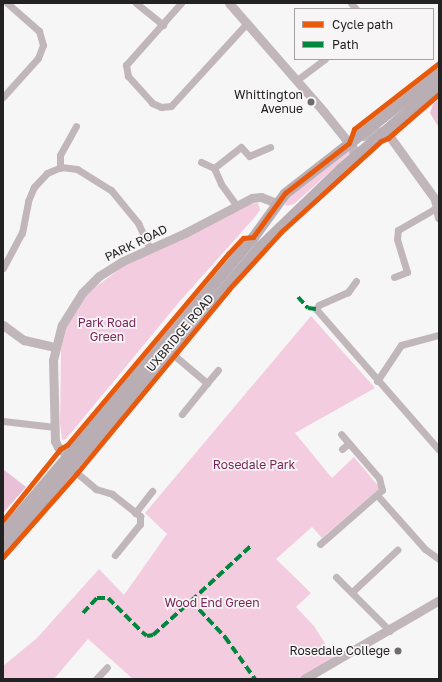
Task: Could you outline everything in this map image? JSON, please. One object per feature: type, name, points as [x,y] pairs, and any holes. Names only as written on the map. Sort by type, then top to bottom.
[{"type":"main road","name":"UXBRIDGE ROAD","points":[[3,532],[253,238],[277,202],[298,180],[349,143],[439,73]]},
{"type":"main road","name":"UXBRIDGE ROAD","points":[[3,547],[240,266],[295,210],[439,84]]},
{"type":"main road","points":[[277,202],[284,209],[295,210]]},
{"type":"street","points":[[3,97],[38,58],[43,45],[40,31],[7,3]]},
{"type":"street","points":[[136,3],[163,25]]},
{"type":"street","points":[[181,3],[126,65],[128,76],[152,103],[161,107],[171,106],[247,23]]},
{"type":"street","points":[[230,3],[349,143],[354,157]]},
{"type":"street","points":[[297,80],[324,60]]},
{"type":"street","points":[[60,168],[60,155],[76,126]]},
{"type":"street","points":[[349,143],[372,132],[385,130],[436,199],[436,208],[439,218]]},
{"type":"street","points":[[214,168],[241,147],[249,156],[270,147]]},
{"type":"street","points":[[201,162],[214,168],[221,184],[237,206]]},
{"type":"street","points":[[3,268],[22,233],[28,201],[34,187],[44,175],[60,168],[77,169],[111,190],[138,223],[150,249]]},
{"type":"street","name":"PARK ROAD","points":[[68,456],[56,444],[53,379],[55,347],[67,315],[82,293],[109,269],[257,196],[277,202]]},
{"type":"street","points":[[394,277],[406,272],[397,239],[398,230],[436,208]]},
{"type":"street","points":[[356,281],[348,292],[319,305],[316,309],[377,381],[439,450]]},
{"type":"street","points":[[3,325],[24,340],[55,347]]},
{"type":"street","points":[[377,381],[402,345],[439,335]]},
{"type":"street","points":[[169,351],[207,383]]},
{"type":"street","points":[[182,414],[218,370]]},
{"type":"street","points":[[3,421],[55,427]]},
{"type":"street","points":[[320,544],[377,496],[382,490],[382,484],[341,434]]},
{"type":"street","points":[[342,449],[349,443]]},
{"type":"street","points":[[71,468],[96,489],[112,494],[140,516],[140,524],[115,555]]},
{"type":"street","points":[[135,512],[152,490]]},
{"type":"street","points":[[377,496],[425,549],[439,559]]},
{"type":"street","points":[[352,592],[397,550]]},
{"type":"street","points":[[336,577],[390,631]]},
{"type":"street","points":[[304,679],[438,603]]},
{"type":"street","points":[[96,679],[107,667]]},
{"type":"green space","points":[[350,149],[350,154],[294,204],[286,206],[285,201],[293,192]]},
{"type":"green space","name":"Park Road Green","points":[[258,203],[260,210],[255,217],[180,301],[66,439],[62,440],[60,423],[61,349],[66,326],[78,305],[93,289],[125,265],[250,204]]},
{"type":"green space","points":[[311,316],[375,388],[295,433],[332,478],[354,457],[380,488],[322,538],[312,527],[276,559],[311,593],[296,607],[314,626],[336,661],[298,679],[133,679],[88,639],[54,679],[3,679],[3,666],[37,638],[99,569],[124,595],[167,534],[145,513]]},
{"type":"shaded area","points":[[439,99],[439,128],[430,113],[433,104]]},
{"type":"shaded area","points":[[3,469],[26,487],[3,513]]},
{"type":"marked path","points":[[298,297],[308,308],[316,309]]},
{"type":"marked path","points":[[191,601],[252,545]]},
{"type":"marked path","points":[[83,613],[97,598],[108,598],[147,636],[153,635],[191,601],[225,637],[255,679]]},
{"type":"cycle path","points":[[3,520],[60,449],[67,445],[228,254],[243,238],[253,237],[285,193],[349,143],[354,129],[439,63]]},
{"type":"cycle path","points":[[3,557],[77,473],[229,289],[281,232],[381,141],[388,138],[439,94]]},
{"type":"place","name":"Whittington Avenue","points":[[311,102]]},
{"type":"place","name":"Rosedale College","points":[[398,651]]},
{"type":"park label","name":"Rosedale Park","points":[[254,465]]},
{"type":"park label","name":"Wood End Green","points":[[212,603]]}]
